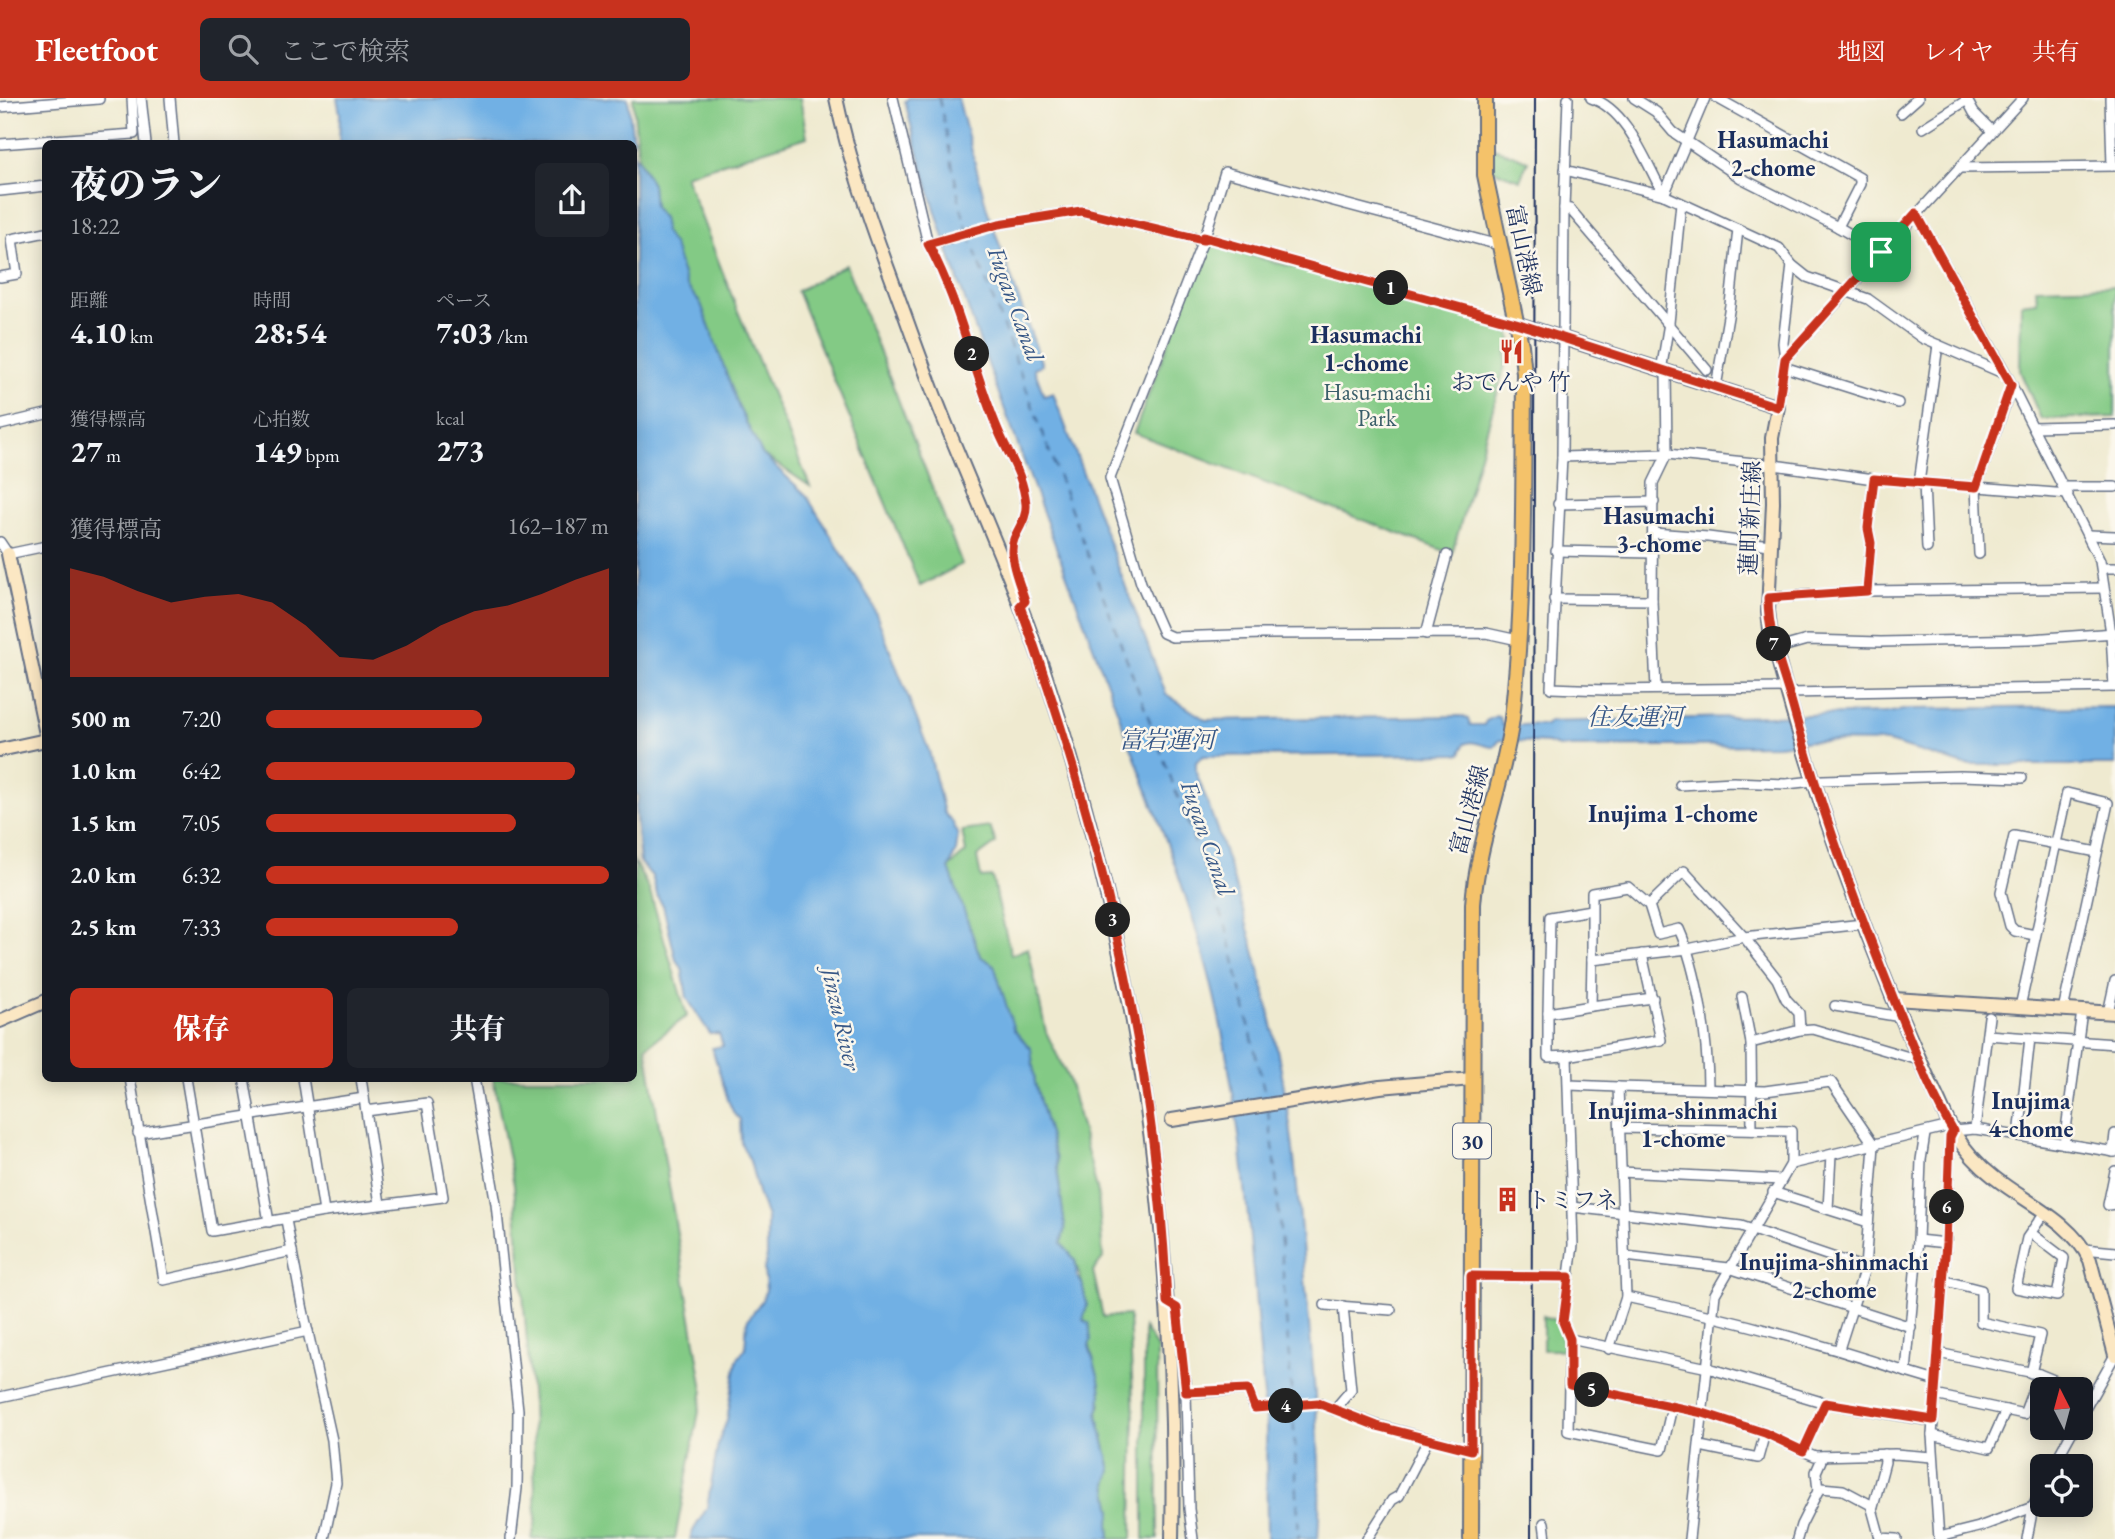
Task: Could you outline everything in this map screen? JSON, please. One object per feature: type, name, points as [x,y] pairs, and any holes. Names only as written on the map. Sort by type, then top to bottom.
[{"type":"main road","name":"富山港線","points":[[1471,1539],[1475,882],[1481,846],[1508,747],[1512,717],[1522,558],[1524,373],[1485,175],[1485,98]]},
{"type":"street","points":[[54,140],[134,134],[132,98]]},
{"type":"street","points":[[141,98],[144,140]]},
{"type":"street","points":[[170,98],[174,140]]},
{"type":"street","points":[[836,98],[853,171],[877,238],[944,419],[1043,668],[1085,807],[1121,951],[1140,1051],[1154,1150],[1167,1302],[1172,1420],[1172,1539]]},
{"type":"street","points":[[893,98],[928,244],[938,262],[961,322],[997,429],[1015,461],[1023,491],[1026,507],[1012,550],[1025,601],[1020,606]]},
{"type":"street","points":[[1568,98],[1564,170],[1562,457],[1551,688],[1789,694],[2115,687],[2113,633],[2103,588],[2102,568],[2006,374],[1916,213]]},
{"type":"street","points":[[1591,98],[1599,100],[1623,120],[1664,195]]},
{"type":"street","points":[[1634,98],[1656,112],[1673,132],[1741,178],[1881,252]]},
{"type":"street","points":[[1664,195],[1706,98]]},
{"type":"street","points":[[1717,98],[1860,178],[1860,184],[1838,227]]},
{"type":"street","points":[[1901,113],[1918,98]]},
{"type":"street","points":[[1784,363],[1844,292],[2023,98]]},
{"type":"street","points":[[1960,168],[2113,166],[2110,98]]},
{"type":"street","points":[[0,107],[99,99]]},
{"type":"street","points":[[1923,128],[1966,99],[1974,113],[1992,131]]},
{"type":"street","points":[[0,144],[42,141]]},
{"type":"street","points":[[1564,170],[1664,195],[1738,229],[1779,248],[1792,265],[1807,277],[1867,299],[1922,338],[2006,374]]},
{"type":"street","points":[[1499,245],[1225,172],[1204,238],[1110,478],[1141,583],[1163,633],[1171,637],[1486,633],[1518,640]]},
{"type":"street","points":[[0,191],[42,186]]},
{"type":"street","points":[[1656,689],[1652,600],[1653,483],[1667,454],[1664,372],[1681,203]]},
{"type":"street","points":[[1564,208],[1570,209],[1707,370]]},
{"type":"street","points":[[928,244],[999,224],[1081,211],[1204,238],[1516,323],[1778,407],[1792,265]]},
{"type":"street","points":[[1716,387],[1730,305],[1738,229]]},
{"type":"street","points":[[0,277],[17,274],[12,239],[42,233]]},
{"type":"street","points":[[1927,548],[1922,483],[1938,345]]},
{"type":"street","points":[[1784,363],[1898,403]]},
{"type":"street","points":[[1979,554],[1976,487],[2011,385]]},
{"type":"street","name":"蓮町新庄線","points":[[1778,407],[1772,438],[1774,465],[1768,598],[1770,629],[1813,782],[1863,923],[1901,1017],[1952,1129],[1981,1166],[2074,1235],[2090,1260],[2110,1315],[2115,1355]]},
{"type":"street","points":[[0,425],[42,415]]},
{"type":"street","points":[[2033,427],[2115,425]]},
{"type":"street","points":[[1562,457],[1667,454],[1874,479],[1976,487],[2066,491],[2115,487]]},
{"type":"street","points":[[1867,591],[1871,543],[1868,528],[1874,479]]},
{"type":"street","points":[[1558,504],[1654,502]]},
{"type":"street","points":[[1653,533],[1770,545]]},
{"type":"street","points":[[2088,535],[2115,536]]},
{"type":"street","points":[[0,542],[8,554],[42,715]]},
{"type":"street","points":[[8,554],[42,547]]},
{"type":"street","points":[[1556,551],[1652,553]]},
{"type":"street","points":[[1426,634],[1447,555]]},
{"type":"street","points":[[2102,568],[2115,568]]},
{"type":"street","points":[[1768,598],[1867,591],[2103,588]]},
{"type":"street","points":[[1554,599],[1652,600]]},
{"type":"street","points":[[1775,649],[1807,640],[1881,642],[2017,639],[2113,633]]},
{"type":"street","points":[[0,750],[42,741]]},
{"type":"street","points":[[1680,785],[1733,782],[1786,784],[1960,776],[2022,779]]},
{"type":"street","points":[[2020,1007],[2067,793],[2108,803],[2063,1010]]},
{"type":"street","points":[[2035,936],[2015,931],[2010,926],[2001,892],[2014,836],[2097,852]]},
{"type":"street","points":[[1650,905],[1684,871],[1744,937],[1777,979],[1786,999],[1799,1013],[1800,1030]]},
{"type":"street","points":[[1591,1006],[1592,893],[1628,887],[1650,905],[1658,934],[1679,929],[1688,949],[1708,1052],[1708,1088]]},
{"type":"street","points":[[1591,910],[1550,917],[1548,1056],[1567,1056],[1661,1040],[1642,954]]},
{"type":"street","points":[[1592,960],[1688,949],[1744,937],[1863,923]]},
{"type":"street","points":[[1894,999],[2112,1013],[2115,981]]},
{"type":"street","points":[[1742,997],[1751,1043],[1752,1130]]},
{"type":"street","points":[[1548,1013],[1653,998]]},
{"type":"street","points":[[0,1021],[42,1003]]},
{"type":"street","points":[[1835,1006],[1901,1017]]},
{"type":"street","points":[[2064,1144],[2081,1011]]},
{"type":"street","points":[[1975,1129],[1989,1017]]},
{"type":"street","points":[[1751,1043],[1813,1029],[1920,1060]]},
{"type":"street","points":[[1987,1035],[2115,1044]]},
{"type":"street","points":[[2019,1136],[2030,1038]]},
{"type":"street","points":[[1567,1056],[1573,1245],[1563,1322],[1570,1339],[1568,1431],[1662,1450],[1672,1407]]},
{"type":"street","points":[[1172,1120],[1423,1082],[1472,1079]]},
{"type":"street","points":[[131,1082],[164,1280],[292,1251]]},
{"type":"street","points":[[187,1082],[212,1231],[324,1212],[443,1197],[427,1103],[366,1111]]},
{"type":"street","points":[[245,1082],[269,1222]]},
{"type":"street","points":[[304,1082],[324,1212]]},
{"type":"street","points":[[362,1082],[380,1205]]},
{"type":"street","points":[[475,1082],[496,1204],[518,1410],[517,1488],[511,1539]]},
{"type":"street","points":[[1569,1085],[1765,1091],[1831,1082],[1874,1145],[1865,1268],[1839,1349]]},
{"type":"street","points":[[1609,1349],[1626,1297],[1618,1087]]},
{"type":"street","points":[[138,1133],[365,1098]]},
{"type":"street","points":[[1620,1128],[1791,1131],[1791,1164],[1715,1294],[1689,1539]]},
{"type":"street","points":[[1952,1129],[1932,1435],[1939,1538],[2030,1508]]},
{"type":"street","points":[[1791,1164],[1952,1129],[1975,1129],[2114,1152],[2115,1134]]},
{"type":"street","points":[[1906,1372],[1925,1134]]},
{"type":"street","points":[[1828,1209],[1831,1155]]},
{"type":"street","points":[[2115,1171],[2108,1205],[2115,1204]]},
{"type":"street","points":[[1621,1172],[1781,1180]]},
{"type":"street","points":[[1773,1192],[1868,1222]]},
{"type":"street","points":[[1572,1207],[1741,1226],[1865,1268]]},
{"type":"street","points":[[2031,1233],[2064,1258],[2057,1296],[2017,1288],[2027,1238],[2045,1212]]},
{"type":"street","points":[[286,1220],[332,1440],[336,1483],[324,1539]]},
{"type":"street","points":[[1917,1241],[1946,1243]]},
{"type":"street","points":[[2084,1249],[2115,1252]]},
{"type":"street","points":[[1625,1256],[1729,1268],[1911,1327]]},
{"type":"street","points":[[1471,1276],[1569,1277]]},
{"type":"street","points":[[1935,1395],[2024,1414],[2035,1373],[2040,1335],[1981,1322],[1981,1290],[1942,1280]]},
{"type":"street","points":[[1626,1297],[1713,1315],[1839,1349],[1936,1381]]},
{"type":"street","points":[[1167,1302],[1177,1308],[1186,1392],[1189,1509],[1193,1539]]},
{"type":"street","points":[[1325,1305],[1391,1310]]},
{"type":"street","points":[[1334,1410],[1351,1390],[1343,1306]]},
{"type":"street","points":[[0,1397],[308,1331]]},
{"type":"street","points":[[1570,1339],[1707,1368],[1825,1403],[1933,1420]]},
{"type":"street","points":[[1938,1353],[2045,1377]]},
{"type":"street","points":[[2093,1393],[2115,1355]]},
{"type":"street","points":[[1570,1385],[1703,1413],[1765,1433],[1815,1456],[1884,1454],[1932,1457]]},
{"type":"street","points":[[1186,1392],[1248,1389],[1255,1408],[1260,1409],[1318,1403],[1428,1440],[1471,1450]]},
{"type":"street","points":[[1803,1451],[1825,1403]]},
{"type":"street","points":[[1932,1435],[1989,1448],[2007,1410]]},
{"type":"street","points":[[1700,1446],[1758,1458],[1765,1433]]},
{"type":"street","points":[[1367,1539],[1392,1500],[1399,1496],[1428,1440]]},
{"type":"street","points":[[1872,1507],[1885,1462],[1884,1454]]},
{"type":"street","points":[[1818,1491],[1816,1472],[1823,1456]]},
{"type":"street","points":[[1797,1539],[1801,1525],[1821,1488],[1843,1490],[1871,1504],[1880,1538],[1897,1539]]},
{"type":"street","points":[[2027,1539],[2031,1517]]},
{"type":"street","points":[[1544,1523],[1546,1539]]},
{"type":"green space","points":[[633,98],[800,98],[807,137],[685,175],[810,486],[762,454],[739,408],[701,304],[686,285],[674,246],[665,233],[663,218],[654,207],[652,185],[638,158]]},
{"type":"green space","points":[[1491,147],[1528,161],[1520,180],[1492,170]]},
{"type":"green space","name":"Hasu-machi Park","points":[[1206,243],[1497,323],[1510,334],[1512,346],[1507,349],[1506,362],[1452,554],[1134,433]]},
{"type":"green space","points":[[846,265],[962,564],[920,586],[797,291]]},
{"type":"green space","points":[[2115,286],[2115,417],[2041,419],[2020,371],[2021,304],[2037,302],[2036,288]]},
{"type":"green space","points":[[990,827],[996,843],[977,857],[981,878],[992,877],[1011,955],[1028,948],[1046,1032],[1069,1080],[1098,1193],[1103,1258],[1093,1271],[1103,1317],[1129,1315],[1134,1418],[1132,1539],[1110,1539],[1109,1523],[1112,1512],[1107,1484],[1111,1470],[1097,1413],[1101,1405],[1100,1384],[1083,1320],[1087,1306],[1082,1283],[1075,1260],[1061,1243],[1065,1228],[1056,1160],[1035,1083],[1031,1050],[1014,1031],[1006,1008],[980,956],[948,868],[966,852],[962,831]]},
{"type":"green space","points":[[637,867],[649,889],[687,1016],[646,1047],[703,1390],[675,1539],[532,1539],[536,1520],[532,1404],[514,1185],[494,1082],[637,1082]]},
{"type":"green space","points":[[1543,1316],[1558,1321],[1564,1350],[1543,1350]]},
{"type":"green space","points":[[1144,1328],[1157,1348],[1158,1539],[1144,1539]]},
{"type":"water","points":[[337,98],[628,98],[633,140],[339,140],[340,113]]},
{"type":"water","name":"富岩運河","points":[[909,98],[958,98],[987,209],[1042,365],[1034,368],[1044,396],[1053,393],[1166,694],[1206,720],[1461,716],[1468,719],[1470,725],[1484,725],[1496,716],[1500,718],[1502,725],[1546,726],[1548,722],[1885,713],[1910,709],[2115,707],[2115,765],[1965,765],[1888,742],[1811,741],[1778,745],[1559,747],[1547,743],[1500,740],[1494,747],[1472,742],[1464,744],[1461,754],[1203,756],[1196,762],[1196,772],[1225,853],[1250,936],[1271,1020],[1287,1105],[1297,1182],[1315,1396],[1319,1453],[1318,1539],[1267,1539],[1266,1414],[1262,1411],[1264,1396],[1244,1176],[1229,1067],[1205,960],[1167,843],[962,292],[915,140],[905,101]]},
{"type":"water","name":"Jinzu River","points":[[637,158],[652,185],[654,207],[663,218],[665,233],[674,246],[686,285],[701,304],[739,408],[762,454],[806,495],[871,601],[929,751],[944,813],[952,821],[958,835],[956,851],[949,868],[980,956],[994,965],[1014,1030],[1031,1049],[1035,1083],[1056,1160],[1065,1228],[1061,1243],[1075,1260],[1077,1277],[1082,1283],[1087,1306],[1083,1320],[1089,1323],[1089,1346],[1100,1389],[1097,1413],[1111,1470],[1107,1484],[1112,1512],[1109,1523],[1110,1539],[690,1539],[707,1508],[718,1444],[727,1420],[737,1360],[745,1349],[747,1321],[766,1290],[764,1270],[767,1256],[767,1217],[750,1161],[741,1143],[740,1119],[734,1114],[728,1100],[712,1048],[723,1046],[719,1034],[710,1034],[687,998],[682,968],[676,960],[663,905],[658,898],[652,876],[640,863],[637,829]]},
{"type":"ferry route","points":[[939,98],[967,229]]},
{"type":"ferry route","points":[[969,235],[1227,929],[1266,1099]]},
{"type":"ferry route","points":[[1268,1111],[1275,1160],[1292,1402]]},
{"type":"ferry route","points":[[1293,1407],[1299,1539]]},
{"type":"tram line","points":[[1531,1539],[1535,98]]},
{"type":"place","name":"おでんや 竹","points":[[1511,352]]},
{"type":"place","name":"トミフネ","points":[[1507,1200]]},
{"type":"district","name":"Hasumachi 2-chome","points":[[1773,153]]},
{"type":"district","name":"Hasumachi 1-chome","points":[[1366,348]]},
{"type":"district","name":"Hasumachi 3-chome","points":[[1659,529]]},
{"type":"district","name":"Inujima 1-chome","points":[[1673,813]]},
{"type":"district","name":"Inujima 4-chome","points":[[2031,1114]]},
{"type":"district","name":"Inujima-shinmachi 1-chome","points":[[1683,1124]]},
{"type":"district","name":"Inujima-shinmachi 2-chome","points":[[1834,1275]]},
{"type":"route","points":[[1081,211],[1203,240],[1204,237],[1366,280],[1516,323],[1534,331],[1778,407],[1785,359],[1881,252],[1916,213],[2011,385],[1976,487],[1874,479],[1868,528],[1871,543],[1867,591],[1768,598],[1768,611],[1775,649],[1830,835],[1912,1043],[1953,1131],[1950,1137],[1946,1243],[1933,1420],[1825,1403],[1803,1451],[1765,1433],[1703,1413],[1570,1385],[1570,1339],[1563,1322],[1569,1277],[1471,1276],[1471,1450],[1377,1426],[1318,1403],[1260,1409],[1255,1408],[1248,1389],[1186,1392],[1177,1308],[1167,1302],[1156,1163],[1140,1051],[1121,951],[1085,807],[1043,668],[1020,606],[1025,601],[1012,550],[1026,507],[1023,491],[1015,461],[997,429],[961,322],[938,262],[928,244],[999,224],[1081,211]]},
{"type":"water label","name":"Fugan Canal","points":[[1016,304]]},
{"type":"water label","name":"住友運河","points":[[1635,716]]},
{"type":"water label","name":"Fugan Canal","points":[[1208,838]]}]
